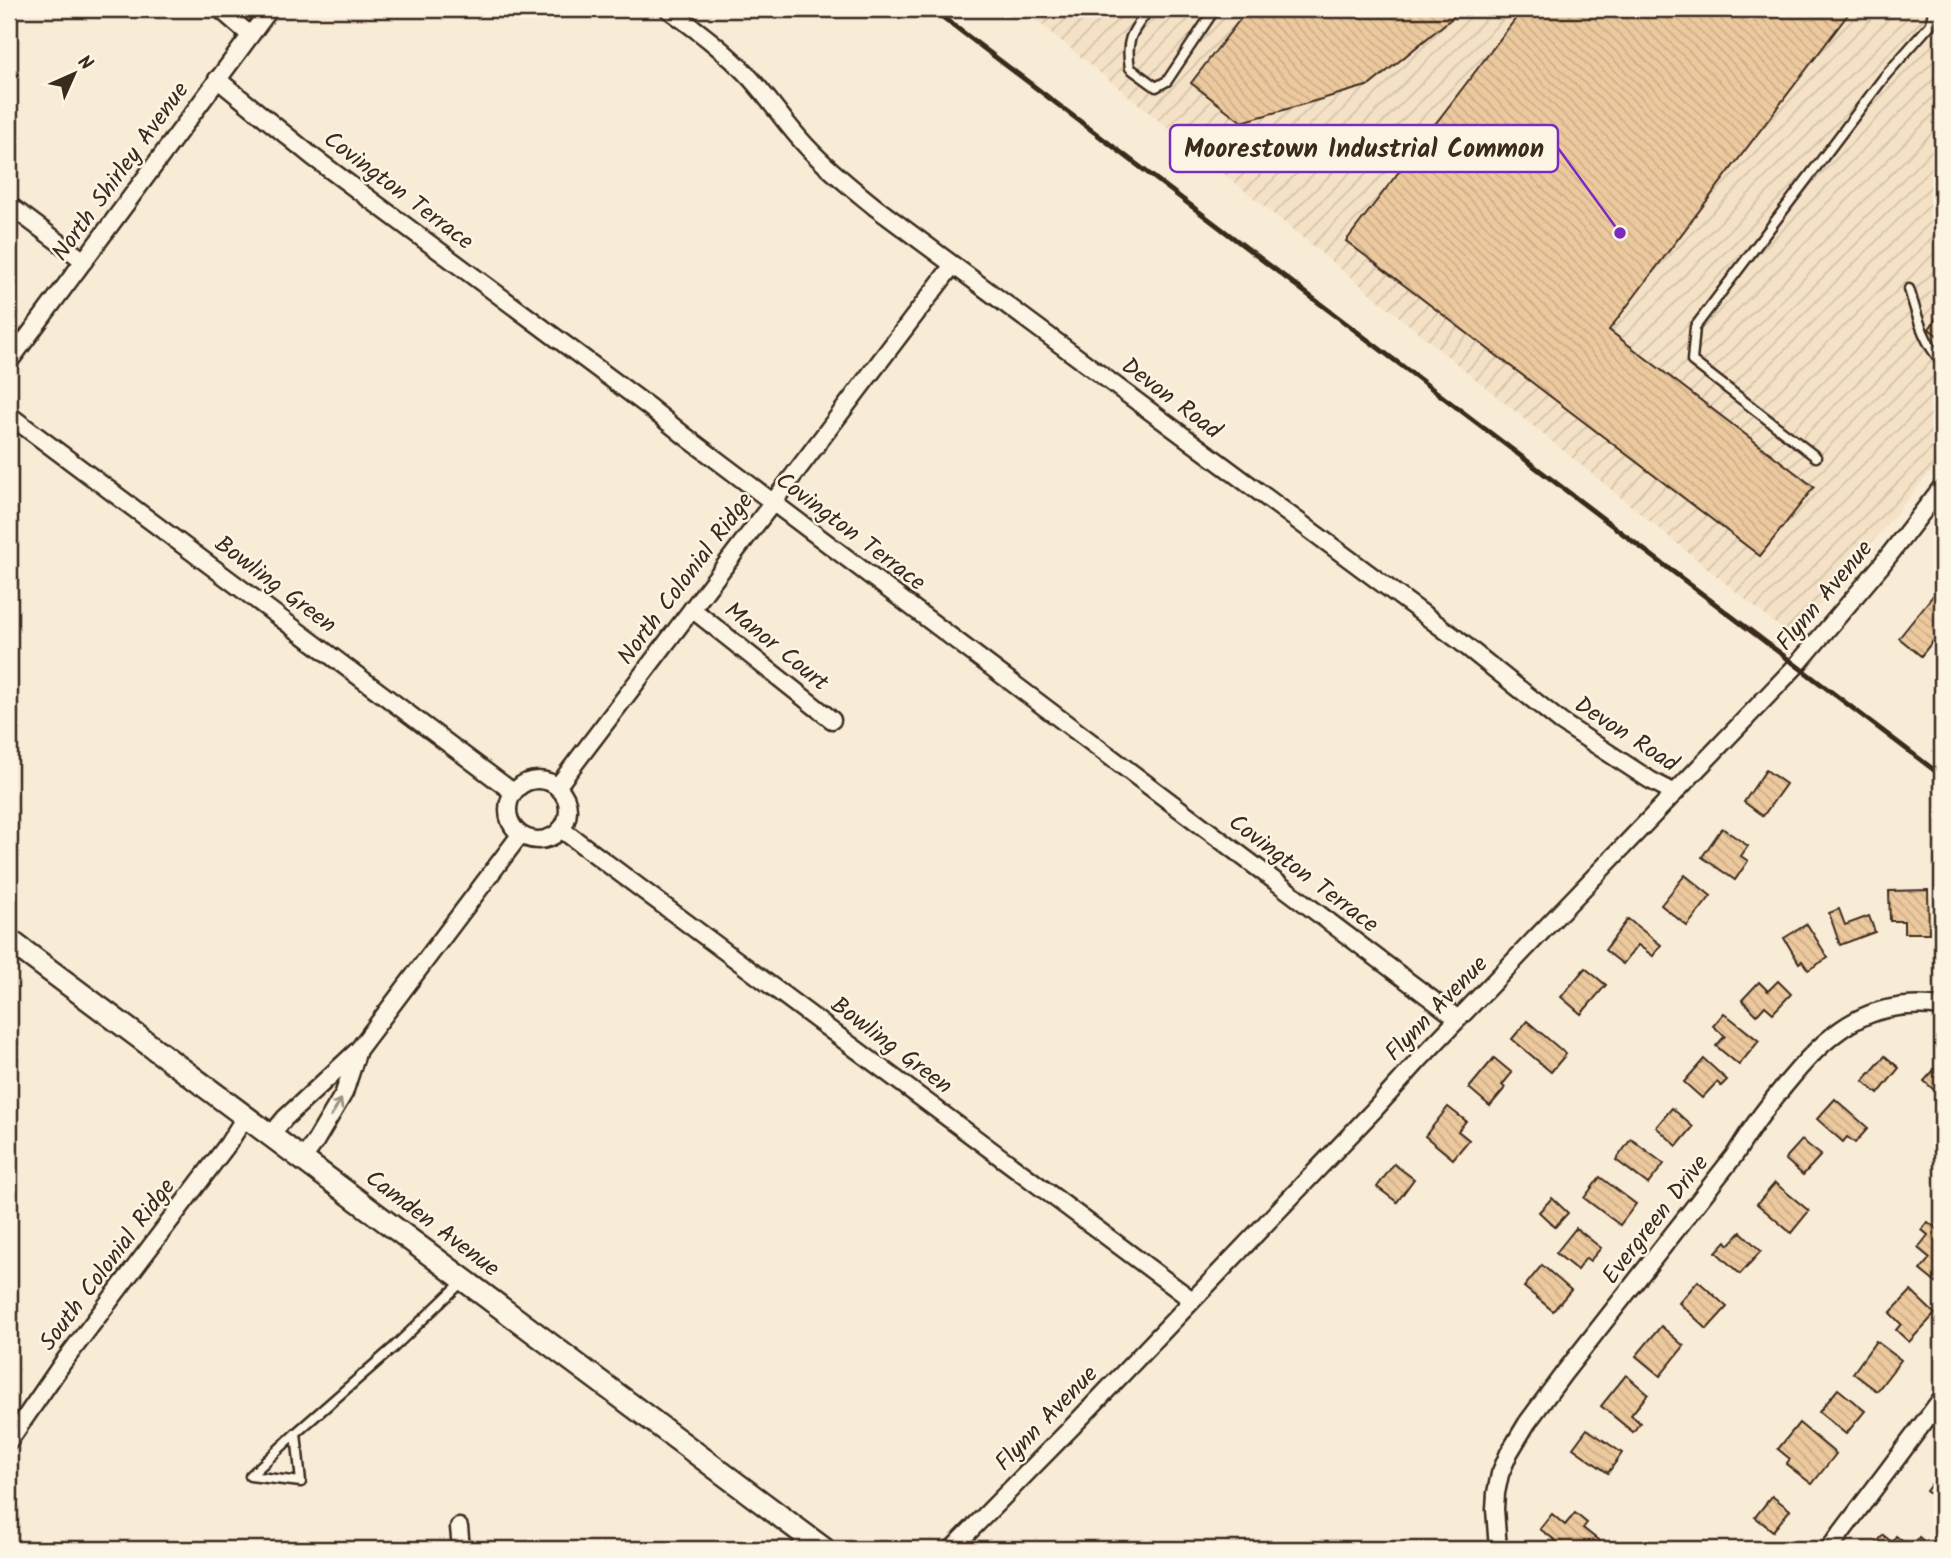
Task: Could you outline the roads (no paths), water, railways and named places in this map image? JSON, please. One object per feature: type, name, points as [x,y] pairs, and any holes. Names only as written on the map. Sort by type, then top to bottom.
[{"type":"main road","name":"Camden Avenue","points":[[9,940],[463,1281],[800,1542],[824,1549]]},
{"type":"street","points":[[220,9],[250,35]]},
{"type":"street","name":"North Shirley Avenue","points":[[9,362],[270,9]]},
{"type":"street","name":"Devon Road","points":[[668,9],[731,59],[828,168],[875,207],[1457,639],[1561,722],[1650,780],[1675,793]]},
{"type":"street","name":"Covington Terrace","points":[[217,79],[313,157],[649,407],[1458,1019]]},
{"type":"street","points":[[9,205],[84,261]]},
{"type":"street","name":"North Colonial Ridge","points":[[557,787],[953,265]]},
{"type":"street","name":"Bowling Green","points":[[9,415],[513,792]]},
{"type":"street","name":"Flynn Avenue","points":[[952,1549],[1071,1429],[1376,1109],[1830,627],[1942,487]]},
{"type":"street","name":"Manor Court","points":[[692,609],[831,720]]},
{"type":"street","points":[[539,780],[557,787],[567,802],[568,811],[561,829],[550,838],[542,840],[520,835],[509,820],[507,810],[513,792],[520,785],[539,780]]},
{"type":"street","name":"Bowling Green","points":[[561,829],[1192,1300]]},
{"type":"street","points":[[270,1136],[285,1118],[358,1050],[520,835]]},
{"type":"street","name":"Evergreen Drive","points":[[1498,1549],[1495,1509],[1498,1484],[1509,1453],[1527,1423],[1808,1056],[1842,1027],[1878,1010],[1899,1005],[1942,1007]]},
{"type":"street","points":[[302,1160],[316,1142],[344,1093],[358,1050]]},
{"type":"street","name":"South Colonial Ridge","points":[[9,1441],[62,1364],[228,1144],[245,1117]]},
{"type":"street","points":[[1829,1549],[1942,1398]]},
{"type":"street","points":[[459,1527],[461,1549]]},
{"type":"lane","points":[[1149,9],[1131,33],[1127,49],[1130,68],[1156,87],[1167,81],[1215,9]]},
{"type":"lane","points":[[1816,457],[1692,361],[1695,327],[1885,76],[1931,24],[1933,9]]},
{"type":"lane","points":[[1909,289],[1921,329],[1933,352],[1942,362]]},
{"type":"lane","points":[[296,1433],[301,1482],[250,1476],[296,1433],[393,1348],[463,1281]]},
{"type":"railway","points":[[932,9],[1942,776]]},
{"type":"place","name":"Moorestown Industrial Common","points":[[1620,233]]}]
